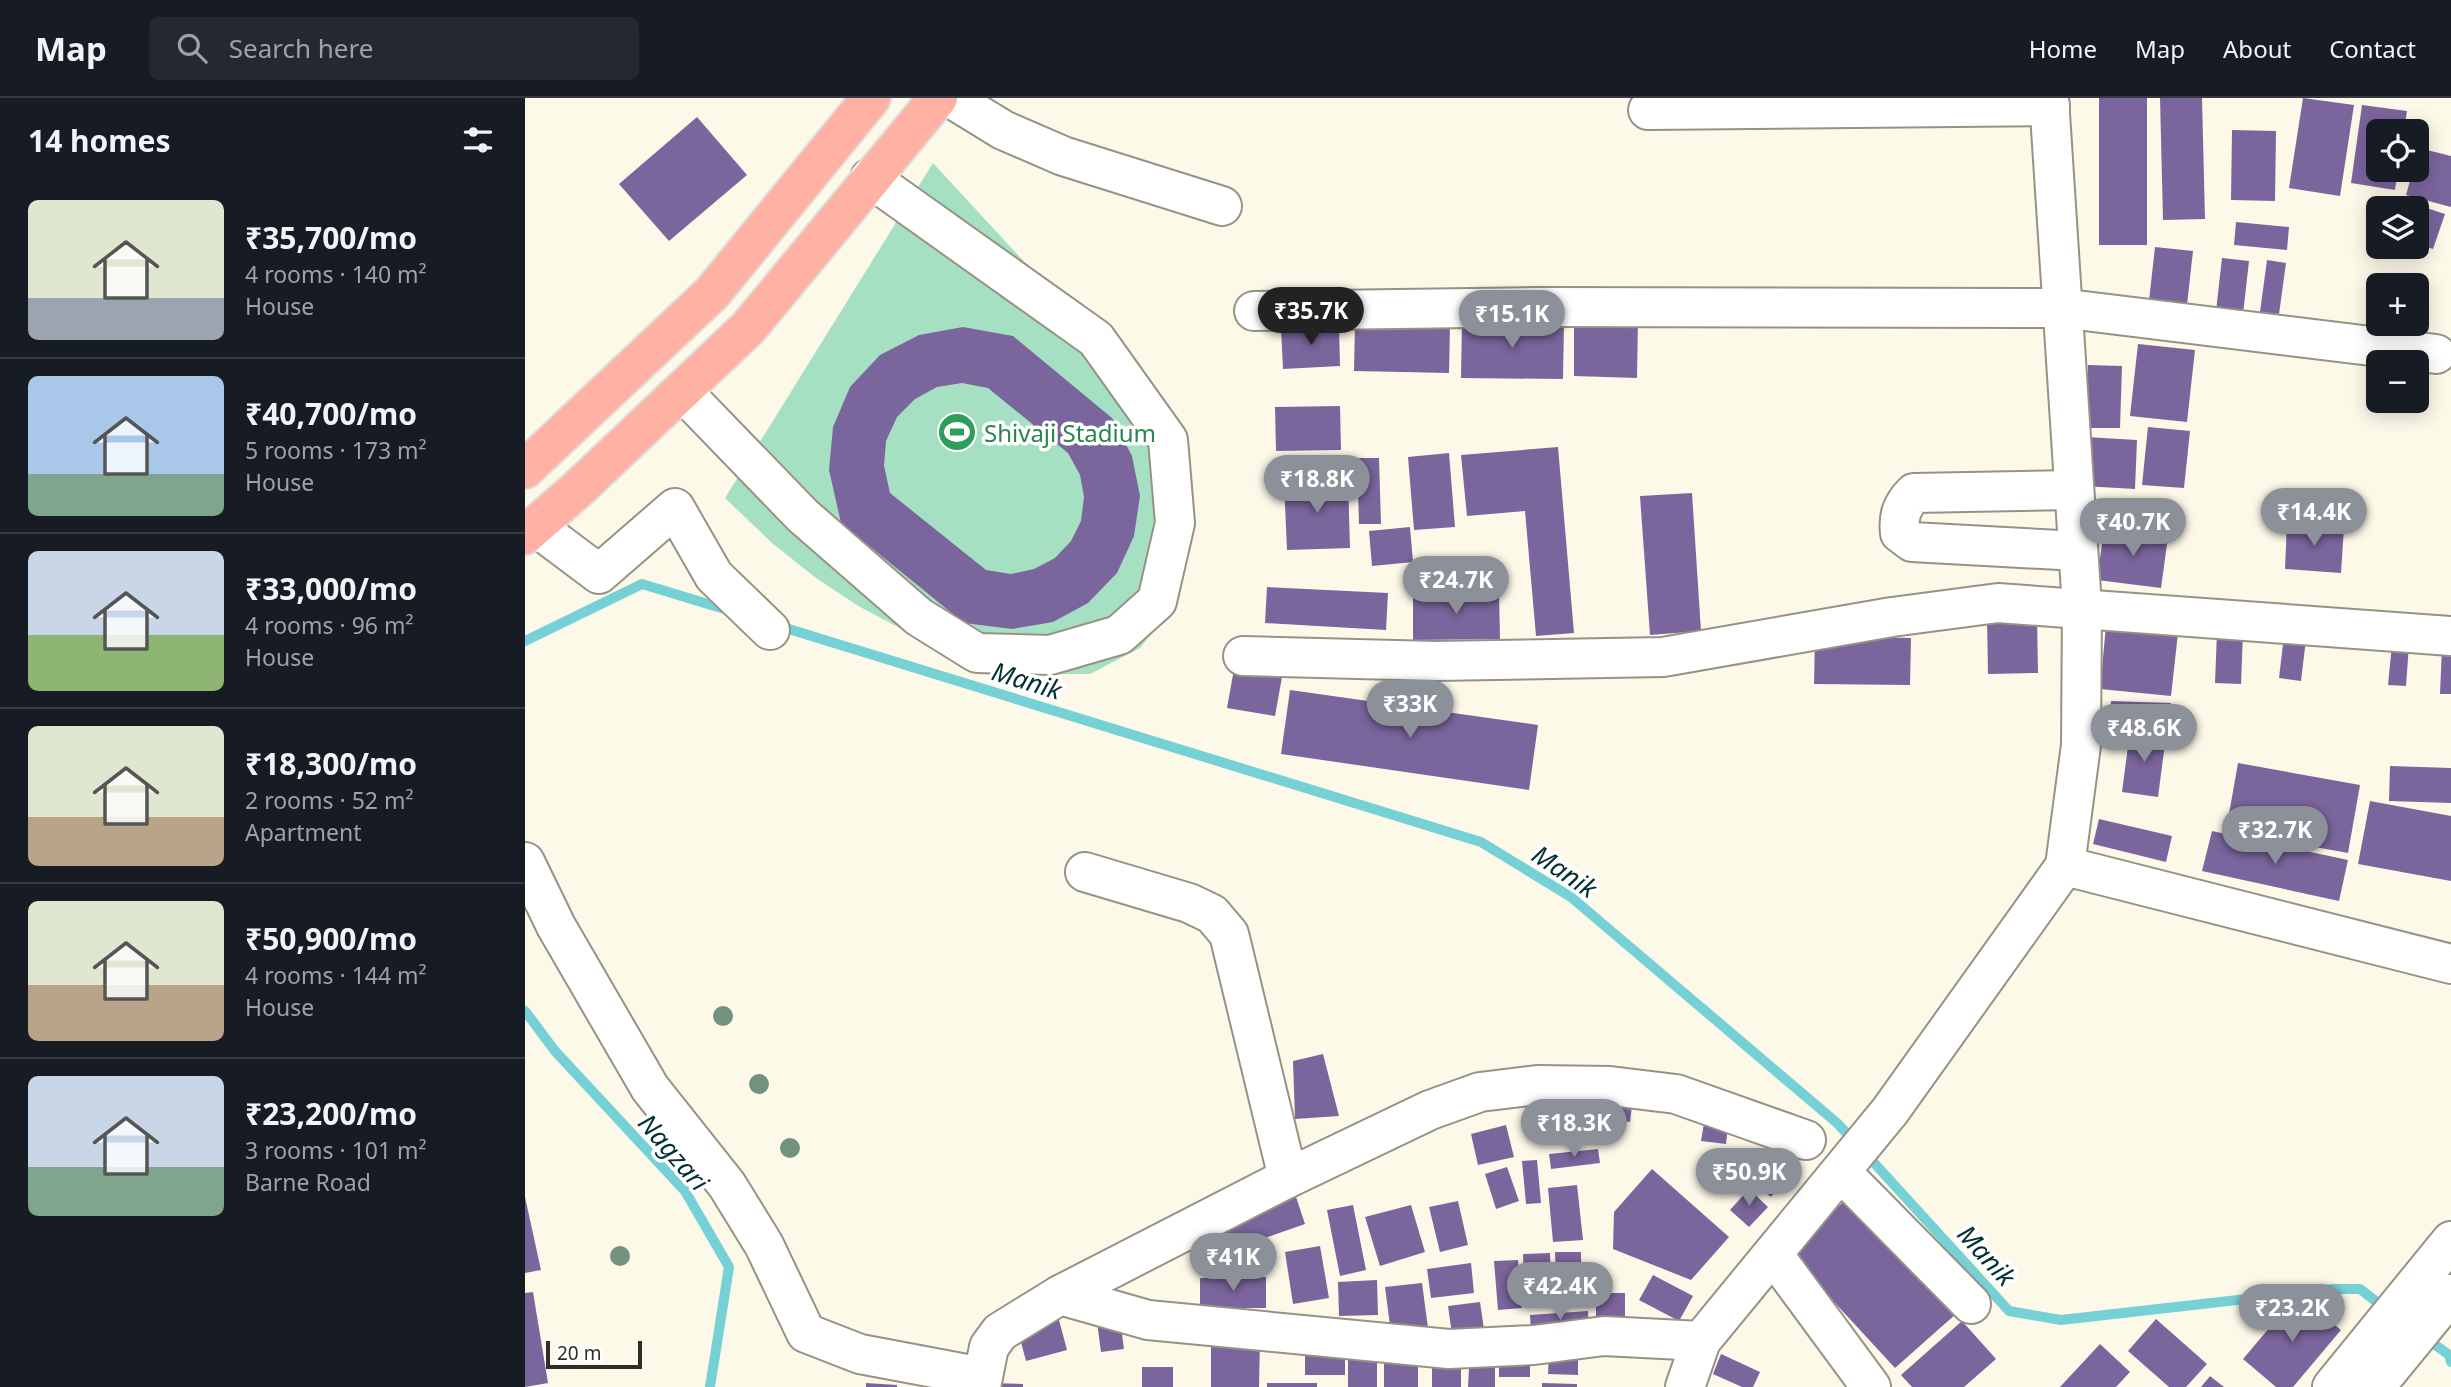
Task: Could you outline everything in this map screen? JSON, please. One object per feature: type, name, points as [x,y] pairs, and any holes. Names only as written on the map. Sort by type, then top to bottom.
[{"type":"main road","points":[[525,469],[712,293],[871,98]]},
{"type":"main road","points":[[530,531],[749,327],[939,98]]},
{"type":"main road","points":[[621,379],[671,402]]},
{"type":"street","points":[[951,98],[1003,130],[1063,156],[1222,206]]},
{"type":"street","points":[[1649,110],[2049,102],[2060,308],[2082,607],[2081,745],[2066,866],[1890,1111],[1701,1341],[1685,1387]]},
{"type":"street","points":[[671,402],[919,617],[977,653],[1050,655],[1119,635],[1157,601],[1175,523],[1168,440],[1095,339],[870,178]]},
{"type":"street","points":[[1254,311],[1537,307],[2060,308],[2437,354]]},
{"type":"street","points":[[2073,490],[1914,493],[1904,503],[1898,520],[1900,533],[1912,542],[2078,551]]},
{"type":"street","points":[[530,531],[599,574],[675,508],[714,576],[769,630]]},
{"type":"street","points":[[1243,656],[1435,661],[1663,657],[1892,617],[1998,603],[2082,607],[2451,636]]},
{"type":"street","points":[[525,862],[556,926],[650,1088],[727,1185],[764,1245],[806,1333],[860,1354],[981,1382],[989,1347],[999,1332],[1060,1295],[1288,1178],[1430,1110],[1480,1092],[1537,1085],[1610,1086],[1676,1094],[1806,1140]]},
{"type":"street","points":[[2066,866],[2451,964]]},
{"type":"street","points":[[1085,872],[1189,903],[1212,914],[1229,934],[1288,1178]]},
{"type":"street","points":[[1847,1164],[1971,1304]]},
{"type":"street","points":[[2375,1387],[2415,1317],[2451,1241]]},
{"type":"street","points":[[1773,1254],[1871,1387]]},
{"type":"street","points":[[1060,1295],[1148,1320],[1449,1349],[1534,1345],[1604,1335],[1701,1341]]},
{"type":"street","points":[[2332,1387],[2415,1317]]},
{"type":"green space","name":"Shivaji Stadium","points":[[933,163],[1080,322],[1167,471],[1167,614],[1140,648],[1090,674],[1032,674],[969,657],[915,636],[860,607],[816,578],[772,543],[725,498]]},
{"type":"building","points":[[2099,98],[2147,98],[2147,245],[2099,245]]},
{"type":"building","points":[[2160,98],[2202,98],[2205,219],[2163,220]]},
{"type":"building","points":[[2303,98],[2354,105],[2340,196],[2289,188]]},
{"type":"building","points":[[2362,105],[2407,111],[2406,119],[2366,119],[2366,182],[2396,182],[2395,190],[2351,183]]},
{"type":"building","points":[[697,117],[747,175],[669,241],[619,184]]},
{"type":"building","points":[[2232,130],[2276,131],[2275,201],[2231,200]]},
{"type":"building","points":[[2429,150],[2451,156],[2451,207],[2429,201],[2429,196],[2406,195],[2410,182],[2429,182]]},
{"type":"building","points":[[2429,209],[2445,214],[2433,249],[2429,248]]},
{"type":"building","points":[[2236,222],[2289,227],[2287,250],[2234,245]]},
{"type":"building","points":[[2155,247],[2193,251],[2186,314],[2148,310]]},
{"type":"building","points":[[2222,258],[2249,261],[2242,323],[2215,320]]},
{"type":"building","points":[[2267,260],[2286,263],[2279,314],[2260,312]]},
{"type":"building","points":[[1574,318],[1638,319],[1637,378],[1574,376]]},
{"type":"building","points":[[1462,321],[1564,323],[1563,379],[1461,378]]},
{"type":"building","points":[[1355,323],[1450,325],[1449,373],[1354,371]]},
{"type":"building","points":[[1339,326],[1340,366],[1283,369],[1281,328]]},
{"type":"building","points":[[963,327],[1013,336],[1112,418],[1132,456],[1140,496],[1134,536],[1117,573],[1088,603],[1053,622],[1012,629],[964,623],[841,523],[829,470],[833,427],[850,387],[880,355],[919,335]],"holes":[[[962,383],[988,388],[1068,453],[1080,475],[1084,497],[1081,521],[1071,541],[1055,558],[1034,569],[1011,574],[986,570],[890,493],[884,466],[886,441],[897,417],[915,399],[937,387]]]},
{"type":"building","points":[[2138,344],[2195,350],[2187,422],[2130,416]]},
{"type":"building","points":[[2088,365],[2122,366],[2120,428],[2087,428]]},
{"type":"building","points":[[1340,406],[1341,450],[1276,451],[1275,407]]},
{"type":"building","points":[[2148,427],[2190,431],[2184,488],[2142,485]]},
{"type":"building","points":[[2086,437],[2137,440],[2135,489],[2083,486]]},
{"type":"building","points":[[1558,447],[1574,633],[1536,636],[1525,511],[1467,516],[1461,455]]},
{"type":"building","points":[[1449,453],[1455,527],[1414,530],[1408,457]]},
{"type":"building","points":[[1357,458],[1379,458],[1381,524],[1359,524]]},
{"type":"building","points":[[1348,480],[1350,548],[1287,550],[1284,482]]},
{"type":"building","points":[[1692,493],[1701,631],[1650,635],[1640,496]]},
{"type":"building","points":[[2287,523],[2344,527],[2341,573],[2285,569]]},
{"type":"building","points":[[1410,527],[1413,562],[1372,566],[1369,531]]},
{"type":"building","points":[[2104,529],[2168,537],[2161,588],[2097,580]]},
{"type":"building","points":[[1267,587],[1388,593],[1386,630],[1265,623]]},
{"type":"building","points":[[1499,592],[1500,639],[1413,640],[1413,593]]},
{"type":"building","points":[[1987,617],[2037,617],[2038,673],[1988,674]]},
{"type":"building","points":[[2106,626],[2178,633],[2171,696],[2100,689]]},
{"type":"building","points":[[2217,632],[2243,633],[2241,684],[2215,683]]},
{"type":"building","points":[[1815,636],[1911,638],[1910,685],[1814,684]]},
{"type":"building","points":[[2284,636],[2306,639],[2301,681],[2279,678]]},
{"type":"building","points":[[2392,644],[2409,645],[2406,686],[2388,685]]},
{"type":"building","points":[[2442,647],[2451,647],[2451,694],[2440,694]]},
{"type":"building","points":[[1234,669],[1282,677],[1275,716],[1227,708]]},
{"type":"building","points":[[1290,690],[1538,725],[1529,790],[1281,754]]},
{"type":"building","points":[[2111,701],[2171,703],[2171,724],[2110,721]]},
{"type":"building","points":[[2130,731],[2166,736],[2158,797],[2122,792]]},
{"type":"building","points":[[2238,763],[2360,785],[2348,853],[2226,831]]},
{"type":"building","points":[[2390,766],[2451,768],[2451,803],[2389,801]]},
{"type":"building","points":[[2370,801],[2451,816],[2451,881],[2358,864]]},
{"type":"building","points":[[2099,819],[2172,836],[2166,862],[2093,844]]},
{"type":"building","points":[[2212,831],[2348,860],[2339,901],[2202,871]]},
{"type":"building","points":[[1323,1054],[1339,1116],[1295,1119],[1293,1061]]},
{"type":"building","points":[[1599,1094],[1633,1098],[1630,1122],[1596,1118]]},
{"type":"building","points":[[1553,1095],[1554,1120],[1526,1121],[1525,1097]]},
{"type":"building","points":[[1704,1123],[1728,1126],[1726,1144],[1701,1141]]},
{"type":"building","points":[[1506,1125],[1514,1157],[1478,1165],[1471,1134]]},
{"type":"building","points":[[1598,1149],[1600,1163],[1551,1169],[1549,1154]]},
{"type":"building","points":[[1759,1157],[1785,1178],[1771,1197],[1745,1176]]},
{"type":"building","points":[[1537,1160],[1541,1203],[1526,1204],[1522,1161]]},
{"type":"building","points":[[1507,1167],[1519,1201],[1496,1209],[1485,1174]]},
{"type":"building","points":[[1652,1169],[1729,1237],[1691,1280],[1613,1249],[1614,1212]]},
{"type":"building","points":[[1577,1185],[1583,1240],[1553,1242],[1548,1188]]},
{"type":"building","points":[[1749,1189],[1768,1207],[1749,1227],[1730,1210]]},
{"type":"building","points":[[1850,1196],[1957,1313],[1895,1368],[1788,1252]]},
{"type":"building","points":[[525,1197],[541,1270],[525,1273]]},
{"type":"building","points":[[1296,1197],[1305,1224],[1208,1258],[1198,1231]]},
{"type":"building","points":[[1458,1201],[1468,1245],[1440,1252],[1429,1207]]},
{"type":"building","points":[[1353,1205],[1366,1270],[1340,1276],[1327,1210]]},
{"type":"building","points":[[1411,1205],[1425,1252],[1380,1266],[1365,1217]]},
{"type":"building","points":[[1320,1246],[1329,1298],[1293,1304],[1285,1252]]},
{"type":"building","points":[[1555,1252],[1581,1252],[1582,1305],[1557,1306]]},
{"type":"building","points":[[1550,1253],[1551,1279],[1524,1280],[1523,1254]]},
{"type":"building","points":[[1518,1260],[1522,1308],[1498,1310],[1494,1261]]},
{"type":"building","points":[[1471,1263],[1474,1293],[1431,1298],[1427,1269]]},
{"type":"building","points":[[1653,1275],[1693,1296],[1679,1321],[1639,1300]]},
{"type":"building","points":[[1266,1277],[1266,1308],[1200,1308],[1200,1278]]},
{"type":"building","points":[[1377,1280],[1378,1315],[1339,1316],[1338,1282]]},
{"type":"building","points":[[1422,1283],[1428,1328],[1391,1333],[1385,1287]]},
{"type":"building","points":[[533,1292],[548,1383],[525,1387],[525,1293]]},
{"type":"building","points":[[1596,1293],[1625,1293],[1625,1325],[1596,1325]]},
{"type":"building","points":[[2298,1294],[2341,1330],[2293,1387],[2276,1387],[2243,1359]]},
{"type":"building","points":[[1480,1302],[1485,1336],[1453,1341],[1448,1306]]},
{"type":"building","points":[[1588,1311],[1589,1330],[1531,1333],[1530,1315]]},
{"type":"building","points":[[1120,1319],[1124,1349],[1101,1352],[1097,1322]]},
{"type":"building","points":[[2156,1319],[2207,1364],[2186,1387],[2169,1387],[2128,1351]]},
{"type":"building","points":[[1059,1320],[1067,1350],[1026,1361],[1018,1331]]},
{"type":"building","points":[[1962,1321],[1996,1359],[1964,1387],[1912,1387],[1901,1375]]},
{"type":"building","points":[[1211,1339],[1260,1339],[1259,1387],[1211,1387]]},
{"type":"building","points":[[1305,1339],[1345,1340],[1345,1375],[1305,1375]]},
{"type":"building","points":[[2100,1344],[2130,1372],[2116,1387],[2060,1387]]},
{"type":"building","points":[[1348,1348],[1377,1349],[1377,1387],[1348,1387]]},
{"type":"building","points":[[1384,1349],[1418,1350],[1418,1387],[1384,1387]]},
{"type":"building","points":[[1549,1350],[1578,1350],[1578,1375],[1548,1374]]},
{"type":"building","points":[[1499,1351],[1530,1352],[1530,1377],[1499,1377]]},
{"type":"building","points":[[1721,1354],[1760,1372],[1753,1387],[1742,1387],[1713,1374]]},
{"type":"building","points":[[1432,1360],[1461,1360],[1461,1387],[1432,1387]]},
{"type":"building","points":[[1142,1367],[1173,1367],[1173,1387],[1142,1387]]},
{"type":"building","points":[[1469,1368],[1495,1368],[1495,1387],[1468,1387]]},
{"type":"building","points":[[2210,1376],[2224,1387],[2201,1387]]},
{"type":"building","points":[[866,1383],[897,1385],[897,1387],[866,1387]]},
{"type":"building","points":[[988,1383],[1023,1384],[1023,1387],[988,1387]]},
{"type":"building","points":[[1267,1383],[1317,1383],[1317,1387],[1267,1387]]},
{"type":"building","points":[[1542,1383],[1577,1384],[1577,1387],[1542,1387]]},
{"type":"waterway","name":"Manik","points":[[525,641],[642,584],[731,611]]},
{"type":"waterway","name":"Manik","points":[[779,626],[1481,842],[1571,897],[1837,1123],[1854,1141]]},
{"type":"waterway","name":"Nagzari","points":[[525,1011],[555,1051],[685,1191],[729,1267],[710,1387]]},
{"type":"waterway","name":"Manik","points":[[1866,1154],[2009,1311],[2061,1320],[2334,1289],[2360,1289],[2386,1309]]},
{"type":"waterway","name":"Manik","points":[[2426,1338],[2449,1355],[2451,1362]]},
{"type":"place","name":"Shivaji Stadium","points":[[957,432]]}]
